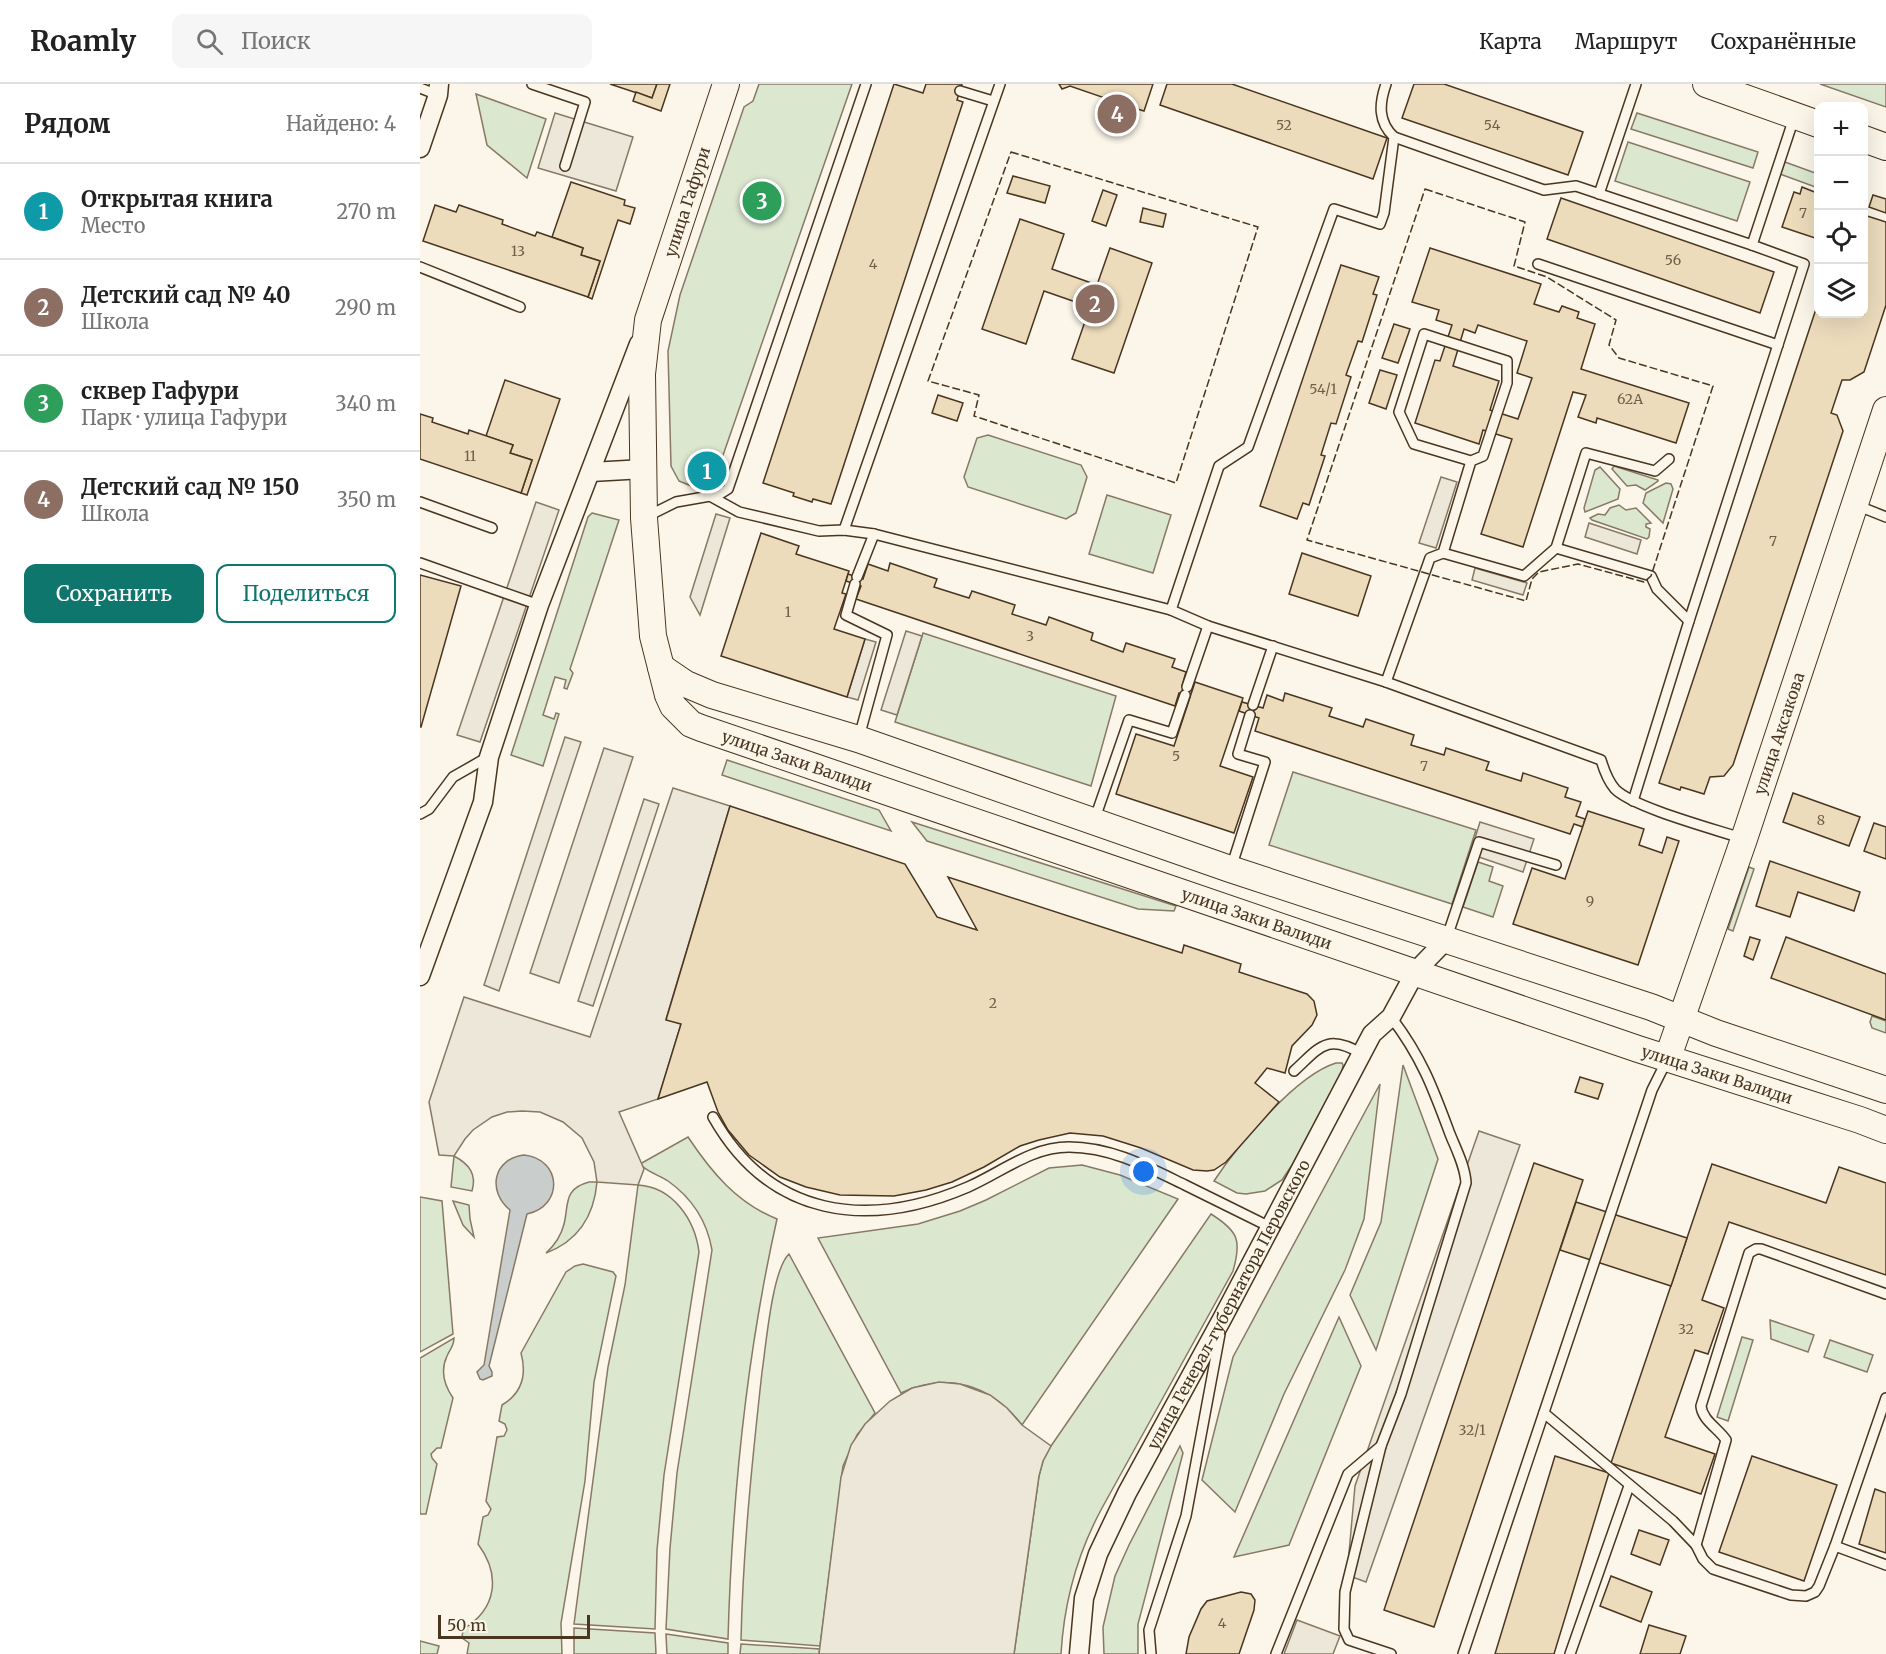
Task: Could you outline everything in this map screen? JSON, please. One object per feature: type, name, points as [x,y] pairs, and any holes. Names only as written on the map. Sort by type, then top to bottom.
[{"type":"main road","name":"улица Гафури","points":[[648,320],[726,84]]},
{"type":"main road","points":[[1706,84],[1807,120]]},
{"type":"main road","points":[[1868,141],[1886,147]]},
{"type":"main road","name":"улица Заки Валиди","points":[[648,320],[642,374],[644,518],[653,636],[668,695],[674,706],[691,724],[868,787],[1416,971],[1638,1049],[1886,1130]]},
{"type":"main road","name":"улица Аксакова","points":[[1668,1057],[1744,839],[1886,410]]},
{"type":"main road","points":[[661,668],[700,691],[858,740],[1230,869],[1651,1007],[1681,1020],[1886,1090]]},
{"type":"street","points":[[420,148],[439,89]]},
{"type":"street","points":[[420,976],[483,802],[489,757],[539,605],[648,320]]},
{"type":"street","points":[[591,472],[644,469]]},
{"type":"street","name":"улица Генерал-губернатора Перовского","points":[[1079,1654],[1084,1598],[1098,1554],[1127,1493],[1222,1319],[1372,1034],[1391,1017],[1416,971],[1446,940]]},
{"type":"lane","points":[[532,84],[585,102],[565,166]]},
{"type":"lane","points":[[644,518],[676,502],[720,494],[728,489],[866,84]]},
{"type":"lane","points":[[844,530],[1000,84]]},
{"type":"lane","points":[[1386,84],[1381,99],[1381,116],[1386,129],[1394,137],[1544,189],[1576,186],[1804,264],[1633,801]]},
{"type":"lane","points":[[1599,194],[1636,84]]},
{"type":"lane","points":[[420,88],[439,89]]},
{"type":"lane","points":[[960,91],[993,101]]},
{"type":"lane","points":[[1752,246],[1807,120]]},
{"type":"lane","points":[[1171,610],[1219,466],[1248,447],[1334,209],[1380,224],[1384,213],[1394,137]]},
{"type":"lane","points":[[1538,264],[1778,345]]},
{"type":"lane","points":[[420,267],[520,307]]},
{"type":"lane","points":[[1424,334],[1506,361],[1508,383],[1492,433],[1483,456],[1471,460],[1414,444],[1399,412],[1424,334]]},
{"type":"lane","points":[[1386,682],[1430,558],[1443,553],[1524,576],[1556,548],[1586,453],[1655,471],[1669,459]]},
{"type":"lane","points":[[1443,553],[1471,460]]},
{"type":"lane","points":[[711,496],[739,512],[819,531],[844,530],[874,534],[1171,610],[1208,626],[1386,682],[1601,760],[1604,771],[1616,789],[1633,801],[1744,839]]},
{"type":"lane","points":[[420,502],[492,528]]},
{"type":"lane","points":[[1856,505],[1886,517]]},
{"type":"lane","points":[[858,740],[887,635],[846,615],[874,534]]},
{"type":"lane","points":[[1556,548],[1651,576],[1657,589],[1689,621]]},
{"type":"lane","points":[[420,563],[539,605]]},
{"type":"lane","points":[[1094,822],[1129,720],[1172,733],[1208,626]]},
{"type":"lane","points":[[1230,869],[1265,762],[1238,754],[1273,646]]},
{"type":"lane","points":[[420,814],[429,809],[453,777],[489,757]]},
{"type":"lane","points":[[1446,940],[1479,842],[1556,865]]},
{"type":"lane","points":[[1391,1017],[1427,1072],[1462,1165],[1466,1183],[1401,1394],[1381,1446],[1345,1592],[1344,1629],[1349,1640],[1391,1654]]},
{"type":"lane","points":[[1294,1071],[1320,1048],[1328,1044],[1348,1046],[1362,1054]]},
{"type":"lane","points":[[1463,1654],[1652,1090],[1668,1057]]},
{"type":"lane","points":[[713,1117],[733,1148],[759,1174],[790,1193],[825,1206],[880,1211],[916,1205],[971,1186],[1035,1153],[1069,1147],[1089,1149],[1129,1159],[1270,1227]]},
{"type":"lane","points":[[1696,1545],[1726,1440],[1703,1416],[1701,1406],[1749,1253],[1761,1249],[1886,1294]]},
{"type":"lane","points":[[1151,1654],[1149,1630],[1186,1516],[1216,1363],[1222,1319]]},
{"type":"lane","points":[[1544,1413],[1673,1521],[1696,1545],[1703,1559],[1713,1569],[1791,1594],[1806,1596],[1815,1592],[1819,1587],[1886,1398]]},
{"type":"lane","points":[[1276,1654],[1348,1474],[1381,1446]]},
{"type":"lane","points":[[1570,1654],[1629,1486]]},
{"type":"lane","points":[[1835,1546],[1886,1565]]},
{"type":"green space","points":[[759,84],[852,84],[713,484],[701,488],[679,481],[671,466],[668,351],[680,295],[744,107],[753,101]]},
{"type":"green space","points":[[1820,84],[1886,84],[1886,107]]},
{"type":"green space","points":[[476,94],[546,119],[527,178],[487,145]]},
{"type":"green space","points":[[1637,113],[1758,152],[1753,168],[1631,129]]},
{"type":"green space","points":[[1628,142],[1750,182],[1737,221],[1615,181]]},
{"type":"green space","points":[[1785,162],[1814,173],[1814,187],[1780,174]]},
{"type":"green space","points":[[988,435],[1081,465],[1087,477],[1076,513],[1066,519],[968,487],[964,477],[977,438]]},
{"type":"green space","points":[[1614,466],[1658,481],[1645,490],[1636,485],[1627,486],[1612,469]]},
{"type":"green space","points":[[1600,467],[1620,489],[1618,499],[1585,512],[1584,508],[1595,470]]},
{"type":"green space","points":[[1666,483],[1671,484],[1673,489],[1663,523],[1643,503],[1646,493]]},
{"type":"green space","points":[[1107,495],[1171,515],[1153,573],[1089,554]]},
{"type":"green space","points":[[1619,505],[1626,510],[1636,508],[1651,523],[1646,524],[1646,527],[1650,529],[1647,539],[1590,518],[1598,514],[1605,515],[1610,508]]},
{"type":"green space","points":[[592,513],[619,520],[570,669],[573,673],[567,689],[564,688],[566,680],[555,677],[543,715],[554,719],[556,713],[559,714],[543,766],[511,755],[588,517]]},
{"type":"green space","points":[[923,633],[1116,696],[1091,786],[895,722]]},
{"type":"green space","points":[[727,760],[879,810],[891,831],[722,775]]},
{"type":"green space","points":[[1293,772],[1476,830],[1452,904],[1269,845]]},
{"type":"green space","points":[[912,822],[1176,906],[1174,911],[1138,909],[927,841]]},
{"type":"green space","points":[[1478,862],[1493,867],[1489,881],[1503,886],[1493,917],[1463,907]]},
{"type":"green space","points":[[1749,867],[1754,869],[1733,931],[1728,929]]},
{"type":"green space","points":[[1872,1016],[1886,1021],[1886,1033],[1872,1028],[1870,1022]]},
{"type":"green space","points":[[1336,1063],[1342,1063],[1342,1072],[1282,1180],[1265,1191],[1246,1194],[1237,1193],[1214,1181],[1252,1131],[1286,1096],[1320,1070]]},
{"type":"green space","points":[[1403,1065],[1438,1159],[1376,1350],[1350,1295],[1381,1222]]},
{"type":"green space","points":[[1380,1084],[1364,1219],[1345,1270],[1284,1394],[1235,1512],[1202,1480],[1233,1357]]},
{"type":"green space","points":[[688,1137],[726,1186],[750,1204],[777,1219],[757,1323],[742,1428],[733,1533],[728,1639],[666,1629],[677,1473],[712,1250],[702,1220],[691,1203],[668,1181],[640,1164]]},
{"type":"green space","points":[[454,1156],[471,1170],[472,1191],[451,1187]]},
{"type":"green space","points":[[1082,1165],[1120,1175],[1178,1199],[1022,1425],[997,1400],[982,1391],[967,1386],[935,1383],[918,1386],[901,1393],[818,1238],[918,1224],[986,1200],[1049,1168]]},
{"type":"green space","points":[[589,1182],[597,1182],[592,1206],[582,1226],[567,1242],[546,1253],[561,1232],[571,1193]]},
{"type":"green space","points":[[638,1185],[662,1192],[680,1207],[693,1228],[699,1252],[664,1475],[657,1550],[655,1629],[574,1624],[608,1367],[625,1285]]},
{"type":"green space","points":[[420,1197],[442,1201],[453,1334],[420,1352]]},
{"type":"green space","points":[[453,1201],[469,1205],[474,1237],[463,1225]]},
{"type":"green space","points":[[1211,1214],[1227,1226],[1236,1237],[1237,1251],[1233,1271],[1093,1525],[1073,1579],[1065,1616],[1061,1654],[1014,1654],[1043,1461],[1051,1446]]},
{"type":"green space","points":[[789,1254],[875,1413],[857,1435],[843,1466],[820,1646],[741,1640],[748,1506],[762,1372],[774,1292],[783,1263]]},
{"type":"green space","points":[[583,1264],[613,1272],[616,1276],[594,1382],[585,1481],[561,1623],[562,1654],[467,1654],[469,1643],[462,1638],[463,1629],[483,1612],[492,1591],[490,1568],[478,1544],[483,1517],[488,1515],[491,1509],[486,1501],[497,1437],[504,1436],[507,1430],[505,1424],[499,1421],[502,1405],[514,1395],[521,1383],[523,1361],[521,1353],[566,1272]]},
{"type":"green space","points":[[1339,1317],[1361,1366],[1289,1545],[1234,1557]]},
{"type":"green space","points":[[1770,1320],[1814,1335],[1808,1352],[1771,1339]]},
{"type":"green space","points":[[1742,1337],[1753,1340],[1728,1421],[1717,1417]]},
{"type":"green space","points":[[454,1338],[443,1372],[445,1383],[453,1398],[441,1448],[437,1448],[431,1454],[437,1464],[426,1514],[420,1514],[420,1358]]},
{"type":"green space","points":[[1830,1340],[1873,1355],[1867,1372],[1824,1357]]},
{"type":"green space","points":[[1180,1446],[1183,1453],[1138,1624],[1138,1654],[1104,1654],[1103,1627],[1115,1576]]},
{"type":"green space","points":[[574,1628],[655,1633],[656,1654],[574,1654]]},
{"type":"green space","points":[[666,1634],[728,1643],[728,1654],[667,1654]]},
{"type":"green space","points":[[420,1641],[439,1646],[437,1654],[420,1654]]},
{"type":"green space","points":[[741,1644],[820,1649],[819,1654],[740,1654]]},
{"type":"shaded area","points":[[555,113],[633,137],[616,191],[538,168]]},
{"type":"shaded area","points":[[1441,477],[1457,482],[1436,548],[1419,543]]},
{"type":"shaded area","points":[[536,502],[559,510],[480,742],[457,735]]},
{"type":"shaded area","points":[[716,514],[730,518],[700,615],[690,597]]},
{"type":"shaded area","points":[[1589,523],[1641,540],[1637,554],[1585,537]]},
{"type":"shaded area","points":[[1475,568],[1527,583],[1523,595],[1472,580]]},
{"type":"shaded area","points":[[906,631],[922,636],[897,715],[881,710]]},
{"type":"shaded area","points":[[865,639],[876,642],[858,700],[847,697]]},
{"type":"shaded area","points":[[565,737],[581,742],[499,991],[484,985]]},
{"type":"shaded area","points":[[604,748],[633,757],[559,983],[530,973]]},
{"type":"shaded area","points":[[673,788],[730,806],[666,1019],[681,1024],[658,1099],[619,1112],[644,1169],[638,1185],[597,1182],[594,1162],[582,1138],[563,1122],[540,1112],[507,1112],[492,1117],[473,1130],[454,1156],[439,1155],[429,1102],[464,997],[590,1037]]},
{"type":"shaded area","points":[[644,799],[659,804],[593,1006],[578,1001]]},
{"type":"shaded area","points":[[1480,822],[1534,839],[1523,872],[1470,854]]},
{"type":"shaded area","points":[[1479,1131],[1520,1145],[1366,1582],[1347,1575],[1355,1486]]},
{"type":"shaded area","points":[[524,1155],[537,1158],[546,1165],[554,1183],[547,1202],[539,1209],[527,1214],[489,1366],[492,1376],[483,1380],[477,1372],[484,1365],[510,1210],[498,1194],[497,1177],[500,1169],[506,1163]]},
{"type":"shaded area","points":[[939,1382],[960,1384],[990,1395],[1007,1408],[1022,1425],[1051,1446],[1043,1461],[1039,1476],[1014,1654],[819,1654],[841,1477],[851,1445],[865,1424],[890,1401],[912,1388]]},
{"type":"shaded area","points":[[1297,1620],[1340,1636],[1333,1654],[1284,1654]]},
{"type":"building","points":[[610,84],[657,84],[652,98]]},
{"type":"building","points":[[657,84],[670,84],[661,111],[633,101],[636,92],[652,98]]},
{"type":"building","points":[[894,84],[923,93],[926,84],[962,84],[957,100],[963,102],[831,504],[813,499],[812,502],[793,496],[794,493],[763,483]]},
{"type":"building","points":[[1059,84],[1153,84],[1144,111],[1115,102],[1108,104],[1105,98],[1070,86],[1062,89]]},
{"type":"building","points":[[1167,84],[1232,84],[1387,138],[1373,179],[1160,105]]},
{"type":"building","points":[[1414,84],[1444,84],[1583,132],[1568,175],[1402,118]]},
{"type":"building","points":[[1013,176],[1050,186],[1045,203],[1007,193]]},
{"type":"building","points":[[571,182],[625,200],[624,205],[635,208],[630,224],[618,220],[592,299],[588,297],[600,261],[581,255],[583,248],[552,237]]},
{"type":"building","points":[[1802,187],[1814,192],[1814,238],[1782,227],[1794,192],[1800,194]]},
{"type":"building","points":[[1103,190],[1117,195],[1106,226],[1092,221]]},
{"type":"building","points":[[1873,195],[1886,199],[1886,213],[1869,207]]},
{"type":"building","points":[[1561,198],[1774,272],[1760,313],[1547,239]]},
{"type":"building","points":[[435,205],[456,212],[459,205],[503,220],[502,224],[535,236],[537,232],[583,248],[581,255],[600,261],[588,297],[423,241]]},
{"type":"building","points":[[1143,208],[1166,214],[1163,227],[1140,222]]},
{"type":"building","points":[[1868,216],[1886,222],[1886,305],[1864,372],[1850,380],[1842,380],[1831,413],[1837,415],[1843,431],[1733,765],[1724,776],[1710,777],[1704,794],[1681,787],[1680,790],[1659,783],[1814,315],[1814,318],[1868,318]]},
{"type":"building","points":[[1020,219],[1064,234],[1052,269],[1097,285],[1110,248],[1152,263],[1114,373],[1072,359],[1090,307],[1044,291],[1026,344],[982,329]]},
{"type":"building","points":[[1430,248],[1541,284],[1534,304],[1559,312],[1562,306],[1579,312],[1577,318],[1595,324],[1581,369],[1689,403],[1676,443],[1597,418],[1596,423],[1578,417],[1586,395],[1573,392],[1523,547],[1481,534],[1512,439],[1483,430],[1479,444],[1415,423],[1435,360],[1440,361],[1452,325],[1436,320],[1439,310],[1412,302]],"holes":[[[1478,325],[1527,341],[1517,373],[1532,378],[1518,419],[1490,410],[1499,381],[1453,366],[1464,329],[1475,333]]]},
{"type":"building","points":[[1341,265],[1379,277],[1373,294],[1377,295],[1362,342],[1358,341],[1346,375],[1351,377],[1336,424],[1331,423],[1321,455],[1325,456],[1309,505],[1303,503],[1297,519],[1260,506]]},
{"type":"building","points":[[1394,324],[1410,329],[1398,363],[1382,358]]},
{"type":"building","points":[[1380,370],[1397,375],[1386,409],[1369,403]]},
{"type":"building","points":[[505,380],[560,399],[527,495],[521,493],[532,460],[510,453],[513,445],[486,436]]},
{"type":"building","points":[[938,395],[963,403],[957,421],[932,413]]},
{"type":"building","points":[[420,414],[433,418],[432,422],[468,434],[469,430],[513,445],[510,453],[532,460],[521,493],[420,459]]},
{"type":"building","points":[[761,533],[799,546],[796,554],[849,571],[842,593],[846,594],[834,629],[865,639],[847,697],[721,656]]},
{"type":"building","points":[[1302,553],[1371,576],[1358,616],[1289,594]]},
{"type":"building","points":[[890,563],[937,579],[934,587],[969,598],[972,591],[1015,605],[1012,614],[1046,625],[1049,617],[1093,633],[1091,640],[1123,652],[1126,643],[1175,659],[1172,667],[1186,672],[1182,686],[1193,689],[1191,697],[1179,693],[1175,706],[856,599],[861,586],[846,581],[848,574],[863,579],[868,564],[888,571]]},
{"type":"building","points":[[420,575],[461,586],[421,727],[420,727]]},
{"type":"building","points":[[1195,682],[1243,698],[1220,766],[1253,777],[1234,833],[1116,794],[1136,734],[1174,746]]},
{"type":"building","points":[[1285,693],[1332,708],[1329,716],[1363,727],[1366,719],[1414,735],[1411,745],[1444,755],[1446,748],[1489,762],[1486,770],[1521,781],[1523,773],[1568,788],[1565,797],[1581,802],[1576,816],[1585,819],[1583,827],[1574,824],[1570,834],[1255,731],[1259,718],[1239,711],[1242,702],[1263,708],[1267,695],[1283,701]]},
{"type":"building","points":[[1793,793],[1860,817],[1849,846],[1783,822]]},
{"type":"building","points":[[730,806],[905,864],[937,917],[958,924],[977,930],[948,877],[1182,953],[1184,945],[1241,964],[1239,972],[1307,994],[1314,1001],[1317,1015],[1312,1025],[1292,1046],[1285,1073],[1267,1068],[1255,1083],[1279,1102],[1226,1162],[1214,1170],[1193,1170],[1141,1148],[1103,1136],[1070,1133],[1020,1146],[952,1182],[894,1196],[840,1195],[806,1187],[780,1177],[749,1155],[728,1130],[718,1112],[707,1082],[658,1099],[681,1024],[666,1020]]},
{"type":"building","points":[[1588,811],[1644,829],[1639,845],[1662,853],[1667,837],[1679,841],[1638,965],[1513,924],[1532,868],[1565,879]]},
{"type":"building","points":[[1874,823],[1886,827],[1886,859],[1864,851]]},
{"type":"building","points":[[1770,861],[1860,892],[1854,911],[1798,892],[1790,917],[1756,906]]},
{"type":"building","points":[[1750,937],[1760,940],[1753,960],[1744,956]]},
{"type":"building","points":[[1786,937],[1886,974],[1886,1020],[1771,978]]},
{"type":"building","points":[[1580,1077],[1603,1084],[1598,1099],[1575,1092]]},
{"type":"building","points":[[1534,1163],[1583,1180],[1434,1627],[1384,1610]]},
{"type":"building","points":[[1712,1164],[1826,1203],[1839,1167],[1886,1183],[1886,1275],[1729,1222],[1702,1300],[1724,1308],[1708,1354],[1695,1350],[1665,1437],[1715,1454],[1701,1494],[1611,1463]]},
{"type":"building","points":[[1576,1202],[1687,1238],[1671,1286],[1560,1250]]},
{"type":"building","points":[[1555,1456],[1609,1473],[1554,1654],[1495,1654]]},
{"type":"building","points":[[1752,1456],[1837,1485],[1804,1581],[1719,1552]]},
{"type":"building","points":[[1875,1489],[1886,1493],[1886,1553],[1859,1544]]},
{"type":"building","points":[[1639,1530],[1669,1540],[1660,1565],[1631,1554]]},
{"type":"building","points":[[1611,1576],[1652,1592],[1641,1622],[1600,1606]]},
{"type":"building","points":[[1241,1592],[1251,1594],[1255,1600],[1254,1610],[1239,1654],[1186,1654],[1189,1637],[1207,1601]]},
{"type":"building","points":[[1649,1625],[1686,1636],[1680,1654],[1640,1654]]},
{"type":"fence","points":[[1011,152],[1258,227],[1176,483],[974,416],[979,395],[928,381],[1011,152]]},
{"type":"fence","points":[[1425,189],[1525,222],[1514,266],[1547,277],[1616,320],[1609,345],[1619,358],[1713,386],[1651,576],[1644,582],[1578,564],[1539,572],[1532,579],[1526,601],[1307,540],[1425,189]]},
{"type":"place","name":"Детский сад № 150","points":[[1117,114]]},
{"type":"place","name":"сквер Гафури","points":[[762,201]]},
{"type":"place","name":"Детский сад № 40","points":[[1095,304]]},
{"type":"place","name":"Открытая книга","points":[[707,471]]}]
